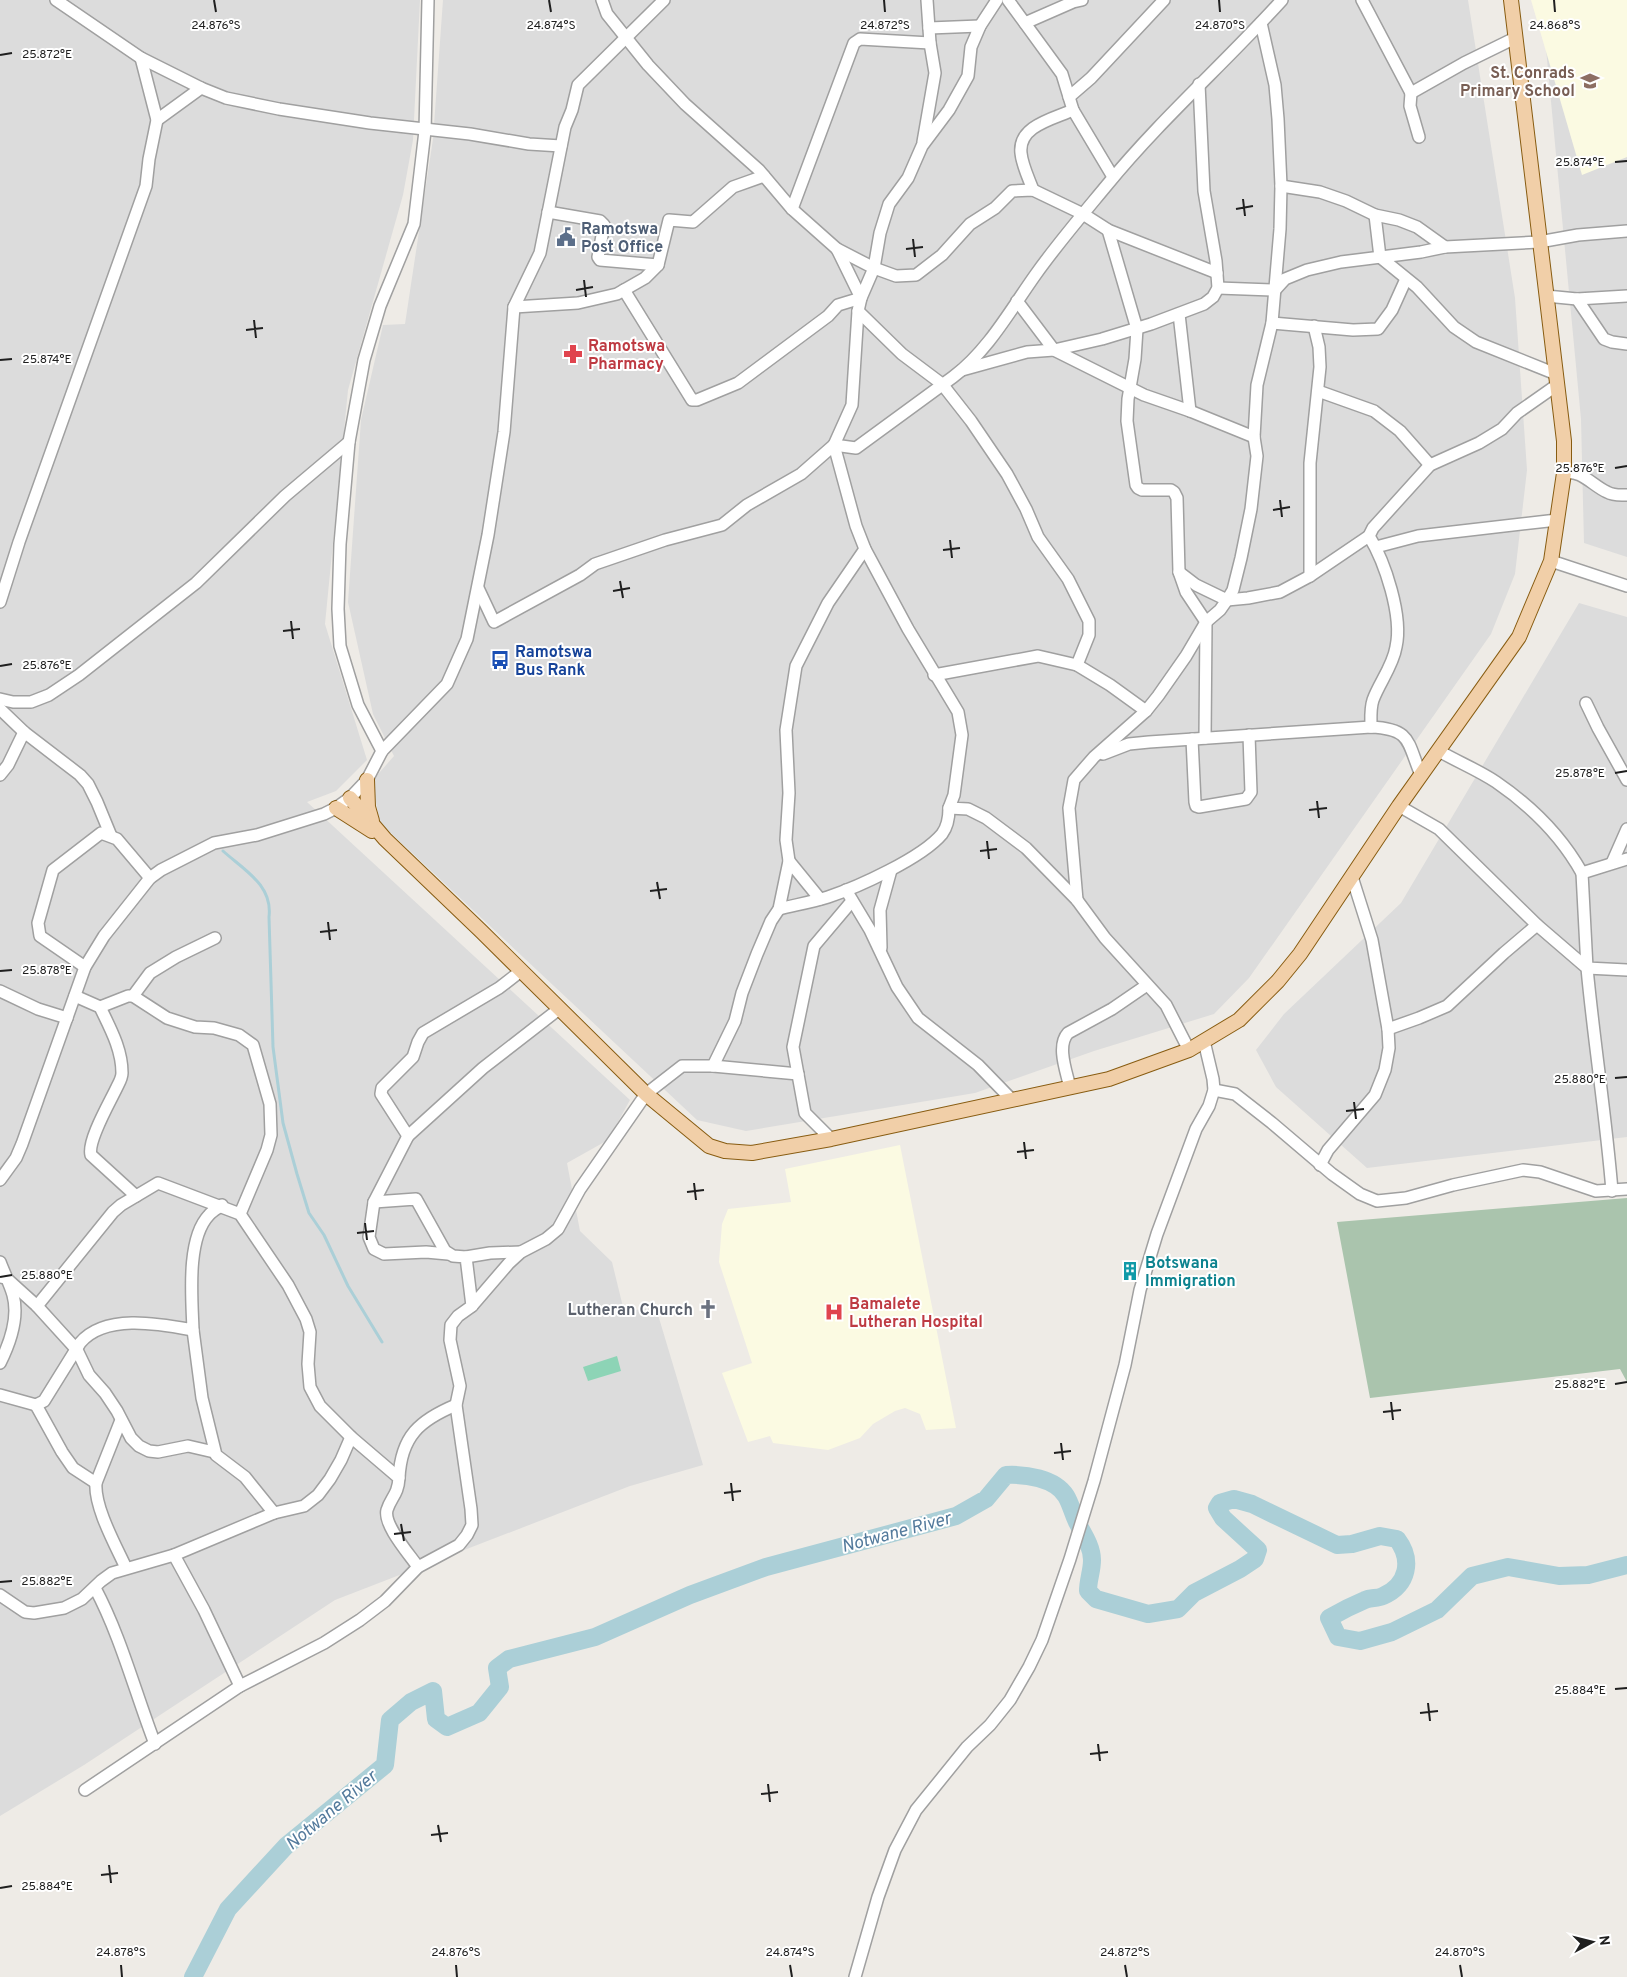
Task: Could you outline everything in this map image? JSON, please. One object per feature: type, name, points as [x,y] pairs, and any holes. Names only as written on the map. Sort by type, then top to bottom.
[{"type":"main road","points":[[350,798],[381,834],[646,1094],[708,1146],[724,1152],[752,1153],[831,1139],[1108,1079],[1189,1050],[1239,1020],[1278,981],[1305,947],[1399,806],[1519,637],[1551,561],[1564,473],[1564,441],[1511,0]]},
{"type":"main road","points":[[366,780],[370,813],[381,834]]},
{"type":"main road","points":[[336,808],[381,834]]},
{"type":"street","points":[[56,0],[141,58],[201,88],[226,98],[279,109],[425,131],[470,134],[529,144],[561,146]]},
{"type":"street","points":[[382,751],[358,705],[340,646],[338,609],[340,544],[349,442],[364,360],[380,306],[414,224],[425,131],[428,0]]},
{"type":"street","points":[[602,0],[607,14],[625,37],[648,65],[685,104],[764,176],[792,209],[837,248],[874,268],[896,276],[916,275],[942,255],[970,224],[995,208],[1012,191],[1033,190],[1083,214],[1108,230],[1216,273]]},
{"type":"street","points":[[0,1180],[16,1158],[22,1144],[85,967],[104,936],[150,878],[161,870],[214,843],[257,836],[324,814],[336,808],[350,798],[366,780],[382,751],[447,684],[466,639],[478,588],[504,432],[514,307],[540,252],[561,146],[578,84],[664,0]]},
{"type":"street","points":[[922,146],[935,73],[930,44],[927,0]]},
{"type":"street","points":[[478,588],[494,622],[580,576],[595,564],[665,540],[722,525],[747,505],[801,474],[834,445],[852,405],[858,311],[874,268],[880,233],[889,204],[908,178],[922,146],[948,110],[968,76],[971,47],[980,26],[997,0]]},
{"type":"street","points":[[1008,0],[1062,74],[1073,110],[1113,177]]},
{"type":"street","points":[[1025,24],[1073,2],[1082,0]]},
{"type":"street","points":[[1069,97],[1091,78],[1164,0]]},
{"type":"street","points":[[834,445],[856,448],[962,370],[989,339],[1053,250],[1113,177],[1199,84],[1282,0]]},
{"type":"street","points":[[1362,0],[1411,94],[1410,106],[1419,137]]},
{"type":"street","points":[[1077,900],[1069,808],[1074,780],[1094,758],[1146,711],[1186,656],[1206,622],[1220,610],[1227,600],[1233,590],[1251,509],[1257,456],[1254,437],[1257,385],[1272,323],[1276,290],[1281,186],[1275,85],[1261,23]]},
{"type":"street","points":[[929,28],[980,26]]},
{"type":"street","points":[[1411,94],[1464,63],[1515,38]]},
{"type":"street","points":[[792,209],[854,43],[860,39],[930,44]]},
{"type":"street","points":[[0,602],[22,533],[146,186],[157,120],[141,58]]},
{"type":"street","points":[[962,370],[1028,352],[1054,350],[1137,329],[1204,304],[1212,297],[1218,288],[1214,242],[1204,191],[1199,84]]},
{"type":"street","points":[[157,120],[201,88]]},
{"type":"street","points":[[1033,190],[1021,153],[1023,137],[1034,127],[1073,110]]},
{"type":"street","points":[[514,307],[578,302],[617,294],[645,278],[658,266],[669,220],[693,222],[733,187],[764,176]]},
{"type":"street","points":[[1281,186],[1320,192],[1346,201],[1375,215],[1399,220],[1417,227],[1445,246]]},
{"type":"street","points":[[548,212],[600,221],[604,225],[598,257],[600,260],[658,266]]},
{"type":"street","points":[[1179,572],[1196,586],[1227,600],[1280,592],[1310,576],[1369,536],[1373,528],[1430,465],[1479,443],[1502,429],[1517,413],[1556,379],[1476,342],[1454,327],[1417,287],[1380,257],[1375,215]]},
{"type":"street","points":[[1108,230],[1137,329],[1127,421],[1136,485],[1142,490],[1171,490],[1174,492],[1176,498],[1179,572],[1186,592],[1206,622],[1205,738]]},
{"type":"street","points":[[1276,290],[1285,279],[1307,270],[1341,262],[1421,252],[1445,246],[1539,242],[1578,235],[1627,231]]},
{"type":"street","points":[[837,248],[862,298]]},
{"type":"street","points":[[1272,323],[1353,330],[1378,328],[1392,310],[1406,279]]},
{"type":"street","points":[[1218,288],[1276,290]]},
{"type":"street","points":[[624,290],[692,400],[738,383],[828,316],[838,305],[862,298]]},
{"type":"street","points":[[1546,296],[1577,300],[1627,296]]},
{"type":"street","points":[[1577,300],[1604,339],[1627,344]]},
{"type":"street","points":[[1017,301],[1054,350],[1130,389],[1254,437]]},
{"type":"street","points":[[858,311],[902,354],[942,384],[971,421],[1007,474],[1026,509],[1038,538],[1068,579],[1090,621],[1089,636],[1077,665]]},
{"type":"street","points":[[1179,314],[1190,411]]},
{"type":"street","points":[[1310,576],[1310,464],[1320,367],[1314,326]]},
{"type":"street","points":[[1318,391],[1374,411],[1400,431],[1430,465]]},
{"type":"street","points":[[0,699],[13,702],[31,702],[49,694],[79,675],[196,584],[285,496],[349,442]]},
{"type":"street","points":[[778,909],[820,899],[849,895],[919,853],[942,834],[949,821],[949,808],[954,795],[958,771],[962,735],[958,712],[934,675],[882,584],[865,549],[856,526],[834,445]]},
{"type":"street","points":[[1564,473],[1570,471],[1586,478],[1608,493],[1616,496],[1627,495]]},
{"type":"street","points":[[1376,547],[1418,536],[1557,520]]},
{"type":"street","points":[[1369,536],[1376,547],[1390,589],[1397,620],[1396,647],[1372,702],[1371,727]]},
{"type":"street","points":[[713,1066],[735,1021],[742,993],[756,954],[778,909],[789,861],[786,840],[789,793],[786,730],[796,666],[828,603],[865,549]]},
{"type":"street","points":[[1551,561],[1627,586]]},
{"type":"street","points":[[934,675],[1038,656],[1077,665],[1110,685],[1146,711]]},
{"type":"street","points":[[1586,703],[1627,780]]},
{"type":"street","points":[[0,709],[24,732],[80,775],[88,784],[98,802],[111,836]]},
{"type":"street","points":[[1094,758],[1129,744],[1371,727],[1389,728],[1402,734],[1408,742],[1421,775]]},
{"type":"street","points":[[0,775],[8,765],[24,732]]},
{"type":"street","points":[[1192,740],[1195,802],[1196,806],[1199,807],[1250,797],[1249,736]]},
{"type":"street","points":[[1439,752],[1496,782],[1530,808],[1557,836],[1572,855],[1582,873],[1592,1030],[1608,1138],[1612,1191]]},
{"type":"street","points":[[1399,806],[1439,829],[1537,925],[1587,968],[1627,970]]},
{"type":"street","points":[[949,808],[968,810],[997,825],[1026,848],[1077,900],[1105,938],[1166,1005],[1189,1050]]},
{"type":"street","points":[[1612,863],[1627,829]]},
{"type":"street","points":[[85,967],[40,936],[38,923],[53,870],[101,834],[117,839],[150,878]]},
{"type":"street","points":[[1582,873],[1627,858]]},
{"type":"street","points":[[789,861],[820,899]]},
{"type":"street","points":[[881,953],[880,910],[891,870]]},
{"type":"street","points":[[1320,1165],[1328,1150],[1375,1095],[1385,1070],[1389,1048],[1388,1028],[1372,940],[1352,877]]},
{"type":"street","points":[[849,895],[870,930],[897,987],[918,1018],[978,1065],[1012,1100]]},
{"type":"street","points":[[831,1139],[805,1114],[793,1048],[814,946],[849,895]]},
{"type":"street","points":[[1388,1028],[1420,1018],[1447,1006],[1504,952],[1537,925]]},
{"type":"street","points":[[132,996],[150,973],[176,957],[215,938]]},
{"type":"street","points":[[408,1136],[381,1094],[382,1088],[414,1057],[422,1033],[499,988],[521,971]]},
{"type":"street","points":[[1070,1088],[1062,1048],[1063,1038],[1068,1033],[1112,1009],[1147,985]]},
{"type":"street","points":[[0,991],[38,1009],[68,1018]]},
{"type":"street","points":[[75,996],[100,1007],[119,1048],[122,1075],[92,1138],[89,1150],[94,1158],[136,1196]]},
{"type":"street","points":[[100,1007],[132,996],[167,1018],[195,1027],[214,1028],[240,1035],[253,1045],[270,1104],[270,1135],[267,1150],[240,1214]]},
{"type":"street","points":[[521,1252],[490,1253],[466,1258],[426,1252],[384,1254],[374,1249],[369,1237],[374,1202],[408,1136],[483,1068],[559,1009]]},
{"type":"street","points":[[855,1977],[878,1897],[896,1850],[916,1810],[956,1759],[990,1725],[1010,1700],[1030,1667],[1042,1640],[1094,1481],[1125,1365],[1140,1290],[1154,1244],[1196,1129],[1209,1106],[1214,1090],[1214,1079],[1204,1042]]},
{"type":"street","points":[[85,1790],[240,1686],[324,1643],[360,1620],[385,1601],[418,1567],[459,1545],[468,1535],[472,1525],[456,1405],[460,1386],[450,1340],[451,1325],[458,1316],[472,1306],[521,1252],[546,1239],[558,1229],[580,1189],[646,1094],[682,1066],[713,1066],[798,1074]]},
{"type":"street","points":[[1214,1090],[1235,1094],[1320,1165],[1360,1194],[1377,1201],[1406,1198],[1453,1185],[1523,1170],[1540,1172],[1596,1191],[1627,1189]]},
{"type":"street","points":[[37,1306],[104,1222],[121,1205],[158,1183],[222,1205],[240,1214],[288,1285],[306,1319],[310,1332],[308,1364],[310,1387],[320,1406],[351,1437],[399,1478]]},
{"type":"street","points":[[374,1202],[416,1199],[448,1254]]},
{"type":"street","points":[[222,1205],[209,1215],[202,1225],[196,1241],[191,1270],[193,1330],[202,1398],[216,1456],[245,1477],[274,1513]]},
{"type":"street","points":[[466,1258],[472,1306]]},
{"type":"street","points":[[0,1262],[3,1277],[13,1296],[14,1317],[11,1336],[0,1362]]},
{"type":"street","points":[[3,1277],[37,1306],[77,1350],[89,1375],[105,1393],[131,1438],[139,1446],[149,1451],[158,1452],[188,1446],[214,1452]]},
{"type":"street","points":[[0,1395],[36,1405],[44,1401],[86,1336],[104,1328],[117,1325],[153,1323],[193,1330]]},
{"type":"street","points":[[36,1405],[73,1468],[96,1484]]},
{"type":"street","points":[[418,1567],[390,1526],[386,1515],[388,1507],[396,1496],[402,1454],[418,1426],[429,1417],[456,1405]]},
{"type":"street","points":[[121,1420],[96,1484],[96,1499],[126,1568]]},
{"type":"street","points":[[0,1595],[25,1612],[34,1613],[64,1608],[82,1599],[112,1573],[174,1555],[274,1513],[304,1506],[318,1495],[341,1460],[351,1437]]},
{"type":"street","points":[[174,1555],[204,1610],[240,1686]]},
{"type":"street","points":[[95,1588],[106,1608],[155,1744]]},
{"type":"shaded area","points":[[0,0],[420,0],[413,140],[403,195],[348,390],[325,624],[367,760],[336,791],[307,802],[630,1100],[608,1140],[567,1163],[580,1231],[612,1262],[624,1311],[656,1308],[703,1465],[630,1486],[335,1600],[84,1765],[0,1816]]},
{"type":"shaded area","points":[[443,0],[1468,0],[1515,298],[1527,470],[1515,574],[1491,634],[1249,978],[1214,1014],[1094,1051],[975,1093],[746,1131],[697,1120],[380,823],[372,781],[394,756],[373,714],[348,602],[361,420],[383,325],[405,324],[433,139]]},
{"type":"shaded area","name":"St. Conrads Primary School","points":[[1531,0],[1627,0],[1627,157],[1582,175]]},
{"type":"shaded area","points":[[1627,0],[1627,557],[1584,543],[1581,419],[1545,38]]},
{"type":"shaded area","points":[[1579,603],[1627,617],[1627,1137],[1367,1168],[1276,1087],[1256,1050],[1284,1014],[1401,903]]},
{"type":"shaded area","name":"Bamalete Lutheran Hospital","points":[[900,1145],[956,1428],[926,1430],[920,1414],[905,1408],[895,1411],[873,1424],[860,1438],[828,1450],[773,1443],[770,1436],[748,1442],[722,1373],[752,1363],[719,1262],[722,1224],[728,1209],[791,1202],[785,1169]]},
{"type":"shaded area","points":[[1627,1198],[1627,1382],[1620,1369],[1370,1398],[1337,1222]]},
{"type":"green space","points":[[617,1356],[621,1371],[588,1381],[583,1367]]},
{"type":"waterway","points":[[223,851],[248,872],[262,887],[269,906],[273,1047],[283,1123],[309,1213],[324,1235],[348,1286],[382,1342]]},
{"type":"waterway","name":"Notwane River","points":[[193,1977],[228,1909],[286,1846],[385,1765],[390,1720],[411,1702],[433,1691],[436,1719],[447,1727],[479,1713],[500,1687],[497,1668],[509,1659],[595,1637],[690,1595],[766,1567],[956,1516],[986,1499],[1006,1475],[1039,1478],[1055,1485],[1061,1490],[1068,1499],[1076,1521],[1091,1550],[1092,1564],[1088,1591],[1096,1599],[1148,1614],[1178,1609],[1194,1593],[1255,1559],[1258,1550],[1223,1518],[1217,1508],[1220,1503],[1234,1499],[1252,1504],[1337,1545],[1352,1544],[1380,1536],[1397,1539],[1402,1547],[1406,1563],[1403,1579],[1398,1585],[1383,1596],[1365,1600],[1329,1618],[1338,1637],[1360,1641],[1392,1632],[1437,1610],[1472,1576],[1508,1567],[1559,1576],[1588,1575],[1627,1565]]},
{"type":"place","name":"St. Conrads Primary School","points":[[1590,81]]},
{"type":"place","name":"Ramotswa Post Office","points":[[566,237]]},
{"type":"place","name":"Ramotswa Pharmacy","points":[[573,354]]},
{"type":"place","name":"Ramotswa Bus Rank","points":[[500,660]]},
{"type":"place","name":"Botswana Immigration","points":[[1130,1271]]},
{"type":"place","name":"Lutheran Church","points":[[708,1309]]},
{"type":"place","name":"Bamalete Lutheran Hospital","points":[[834,1312]]}]
